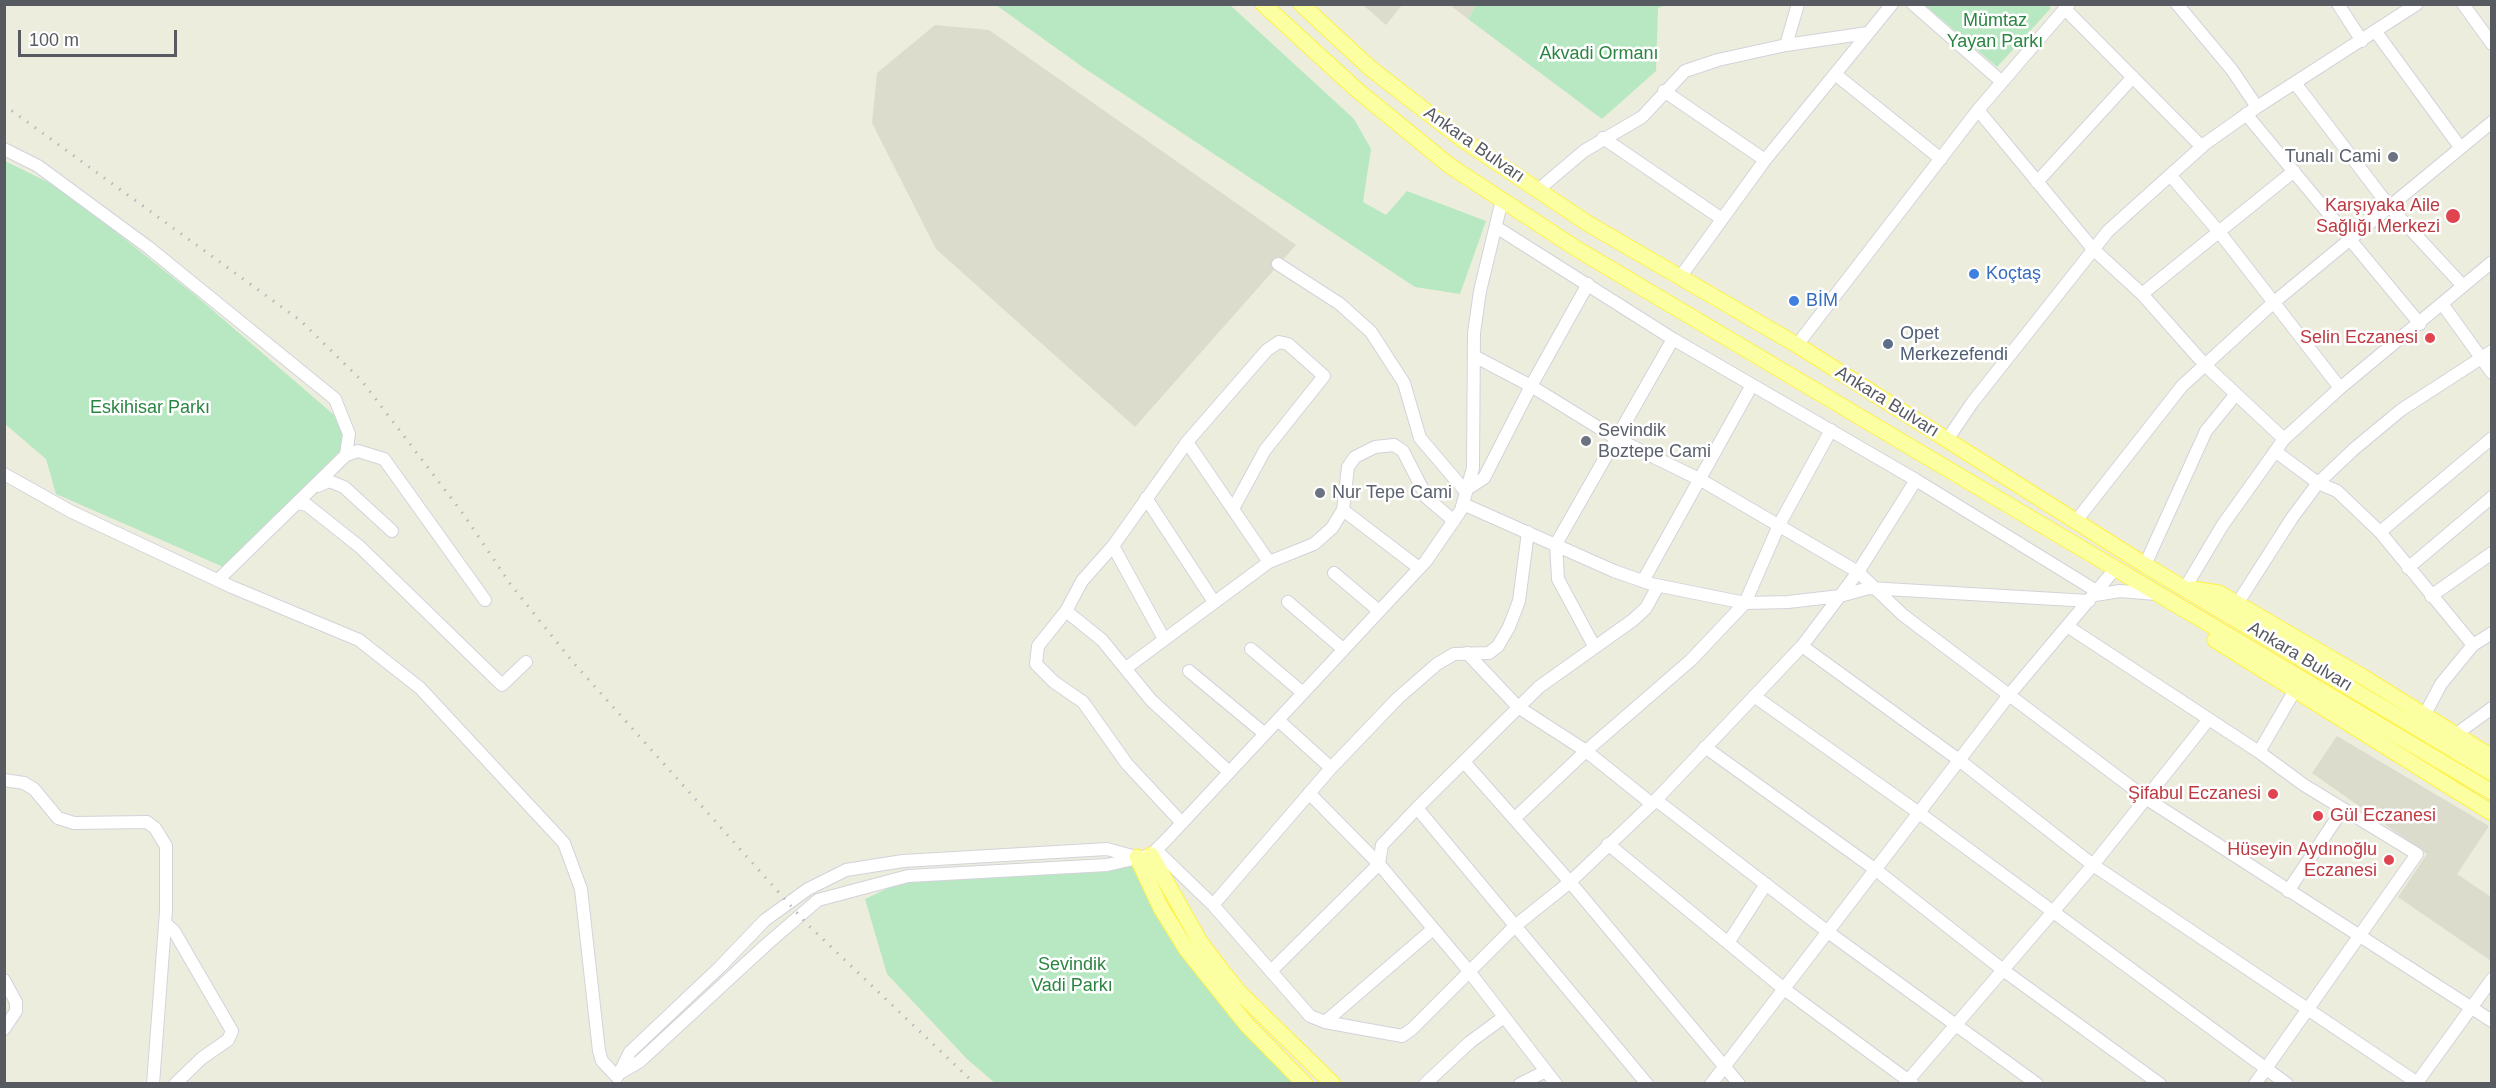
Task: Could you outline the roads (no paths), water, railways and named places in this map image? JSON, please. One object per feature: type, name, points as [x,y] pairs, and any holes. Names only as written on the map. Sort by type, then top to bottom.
[{"type":"main road","name":"Ankara Bulvarı","points":[[1263,4],[1357,90],[1441,159],[1577,249],[2492,792]]},
{"type":"main road","name":"Ankara Bulvarı","points":[[1301,4],[1398,90],[1463,140],[1587,223],[1797,345],[2145,565],[2492,773]]},
{"type":"main road","points":[[2185,588],[2219,593],[2364,677],[2492,757]]},
{"type":"main road","points":[[2159,595],[2199,629],[2492,813]]},
{"type":"main road","points":[[1148,854],[1161,908],[1187,950],[1247,1025],[1305,1083]]},
{"type":"main road","points":[[1148,854],[1200,942],[1225,975],[1238,991],[1333,1083]]},
{"type":"street","points":[[1786,45],[1798,4]]},
{"type":"street","points":[[1681,276],[1765,160],[1892,4]]},
{"type":"street","points":[[1913,4],[2002,82]]},
{"type":"street","points":[[2177,4],[2232,70],[2251,111],[2294,171],[2349,242],[2420,324]]},
{"type":"street","points":[[2338,4],[2362,41]]},
{"type":"street","points":[[1947,440],[1972,403],[2108,231],[2202,147],[2251,111],[2417,4]]},
{"type":"street","points":[[2463,4],[2492,44]]},
{"type":"street","points":[[1797,345],[1978,110],[2067,7],[2202,147]]},
{"type":"street","points":[[2376,32],[2460,147]]},
{"type":"street","points":[[1538,190],[1603,138],[1624,129],[1642,117],[1685,71],[1718,60],[1786,45],[1868,33]]},
{"type":"street","points":[[1835,74],[1941,159]]},
{"type":"street","points":[[2037,182],[2133,78]]},
{"type":"street","points":[[2295,83],[2389,206],[2463,286]]},
{"type":"street","points":[[1664,91],[1765,160]]},
{"type":"street","points":[[1978,110],[2093,249],[2142,294],[2205,365],[2284,439]]},
{"type":"street","points":[[2076,521],[2174,395],[2205,365],[2273,303],[2492,122]]},
{"type":"street","points":[[1603,138],[1722,219]]},
{"type":"street","points":[[4,149],[38,166],[148,247],[335,399],[349,434],[346,454]]},
{"type":"street","points":[[2142,294],[2294,171]]},
{"type":"street","points":[[2171,176],[2220,233],[2340,388]]},
{"type":"street","points":[[617,1078],[639,1062],[766,944],[818,900],[908,876],[1107,865],[1148,854],[1182,823],[1419,568],[1454,521],[1466,495],[1473,468],[1474,333],[1480,291],[1502,200]]},
{"type":"street","points":[[1496,227],[1673,339],[1916,480],[2094,596]]},
{"type":"street","points":[[2185,588],[2222,526],[2284,439],[2340,388],[2443,305],[2492,262]]},
{"type":"street","points":[[1278,264],[1340,304],[1371,332],[1404,383],[1420,438],[1466,495]]},
{"type":"street","points":[[1466,495],[1484,478],[1531,386],[1588,284]]},
{"type":"street","points":[[2443,305],[2487,355],[2492,373]]},
{"type":"street","points":[[1594,646],[1558,579],[1556,544],[1673,339]]},
{"type":"street","points":[[1182,823],[1127,764],[1083,702],[1054,682],[1036,664],[1038,646],[1066,611],[1082,580],[1113,546],[1187,442],[1267,350],[1279,342],[1288,344],[1306,357],[1324,376],[1265,450],[1234,507]]},
{"type":"street","points":[[2237,604],[2292,518],[2318,483],[2354,449],[2402,410],[2487,355]]},
{"type":"street","points":[[1474,356],[1531,386],[1617,439],[1701,480],[1858,572],[1903,615],[2147,799],[2492,1021]]},
{"type":"street","points":[[1643,582],[1752,385]]},
{"type":"street","points":[[2145,565],[2206,431],[2236,394]]},
{"type":"street","points":[[1515,818],[1586,751],[1692,660],[1745,603],[1779,525],[1831,430]]},
{"type":"street","points":[[2380,532],[2492,438]]},
{"type":"street","points":[[1187,442],[1234,507],[1269,562]]},
{"type":"street","points":[[1126,668],[1269,562],[1314,544],[1332,528],[1343,510],[1348,467],[1355,457],[1376,447],[1394,445],[1403,451],[1427,498],[1454,521]]},
{"type":"street","points":[[218,580],[346,454],[358,451],[384,459],[485,600]]},
{"type":"street","points":[[2275,452],[2318,483],[2337,490],[2380,532],[2473,645]]},
{"type":"street","points":[[4,474],[72,512],[285,611],[359,640],[420,688],[564,843],[581,888],[599,1051],[602,1061],[617,1078]]},
{"type":"street","points":[[617,1078],[630,1052],[720,967],[765,920],[808,889],[846,870],[903,861],[1107,849],[1148,854],[1213,905],[1310,1016],[1325,1022],[1402,1036],[1412,1029],[1468,970],[1515,926],[1570,882],[1654,802],[1802,646],[1858,572],[1916,480]]},
{"type":"street","points":[[311,489],[329,481],[344,487],[392,531]]},
{"type":"street","name":"Ankara Bulvarı","points":[[1466,495],[1528,532],[1614,571],[1658,586],[1745,603],[1788,602],[1840,596],[1875,588],[2094,596],[2120,591],[2159,595]]},
{"type":"street","points":[[2408,568],[2492,497]]},
{"type":"street","points":[[1146,498],[1214,602]]},
{"type":"street","points":[[297,502],[307,505],[360,547],[502,685],[526,662]]},
{"type":"street","points":[[1343,510],[1419,568]]},
{"type":"street","points":[[1213,905],[1331,768],[1398,698],[1437,664],[1454,654],[1489,653],[1498,646],[1509,627],[1521,591],[1528,532]]},
{"type":"street","points":[[1113,546],[1164,639]]},
{"type":"street","points":[[2431,596],[2492,553]]},
{"type":"street","points":[[1711,1083],[2008,695],[2094,596],[2115,568]]},
{"type":"street","points":[[1334,573],[1379,611]]},
{"type":"street","points":[[1271,971],[1379,864],[1382,845],[1416,808],[1465,763],[1539,687],[1646,608],[1658,586]]},
{"type":"street","points":[[1288,602],[1343,649]]},
{"type":"street","points":[[1066,611],[1102,639],[1151,700],[1229,772]]},
{"type":"street","points":[[2067,626],[2343,809],[2417,854],[2255,1083]]},
{"type":"street","points":[[2424,716],[2441,684],[2473,645],[2492,633]]},
{"type":"street","points":[[1802,646],[1959,760],[2093,865],[2417,1083],[2470,1005],[2492,979]]},
{"type":"street","points":[[1251,649],[1303,693]]},
{"type":"street","points":[[1467,654],[1518,707],[1586,751],[1828,932],[2037,1083]]},
{"type":"street","points":[[1189,671],[1265,734]]},
{"type":"street","points":[[2259,752],[2295,690]]},
{"type":"street","points":[[1754,696],[1919,813],[2287,1083]]},
{"type":"street","points":[[2455,735],[2492,708]]},
{"type":"street","points":[[1608,844],[1785,989],[1909,1082],[2093,865],[2209,719]]},
{"type":"street","points":[[1278,720],[1331,768]]},
{"type":"street","points":[[1705,747],[1876,870],[2003,970],[2160,1083]]},
{"type":"street","points":[[1465,763],[1570,882],[1739,1083]]},
{"type":"street","points":[[4,780],[24,783],[34,789],[58,818],[74,823],[147,822],[155,828],[166,846],[165,923],[153,1083]]},
{"type":"street","points":[[1309,793],[1379,864],[1468,970],[1556,1083]]},
{"type":"street","points":[[1416,808],[1647,1083]]},
{"type":"street","points":[[2288,891],[2343,809]]},
{"type":"street","points":[[1728,943],[1766,884]]},
{"type":"street","points":[[165,923],[174,930],[232,1031],[228,1040],[202,1058],[175,1083]]},
{"type":"street","points":[[1325,1022],[1433,929]]},
{"type":"street","points":[[4,980],[16,1002],[16,1011],[4,1029]]},
{"type":"street","points":[[1425,1083],[1470,1042],[1504,1017]]},
{"type":"street","points":[[1520,1083],[1546,1071]]},
{"type":"railway","points":[[4,105],[301,321],[362,381],[464,515],[511,585],[572,661],[807,924],[975,1084]]},
{"type":"place","name":"Tunalı Cami","points":[[2393,157]]},
{"type":"place","name":"Karşıyaka Aile Sağlığı Merkezi","points":[[2453,216]]},
{"type":"place","name":"Koçtaş","points":[[1974,274]]},
{"type":"place","name":"BİM","points":[[1794,301]]},
{"type":"place","name":"Selin Eczanesi","points":[[2430,338]]},
{"type":"place","name":"Opet Merkezefendi","points":[[1888,344]]},
{"type":"place","name":"Sevindik Boztepe Cami","points":[[1586,441]]},
{"type":"place","name":"Nur Tepe Cami","points":[[1320,493]]},
{"type":"place","name":"Şifabul Eczanesi","points":[[2273,794]]},
{"type":"place","name":"Gül Eczanesi","points":[[2318,816]]},
{"type":"place","name":"Hüseyin Aydınoğlu Eczanesi","points":[[2389,860]]},
{"type":"park label","name":"Mümtaz Yayan Parkı","points":[[1995,31]]},
{"type":"park label","name":"Akvadi Ormanı","points":[[1599,54]]},
{"type":"park label","name":"Eskihisar Parkı","points":[[150,408]]},
{"type":"park label","name":"Sevindik Vadi Parkı","points":[[1072,975]]}]
